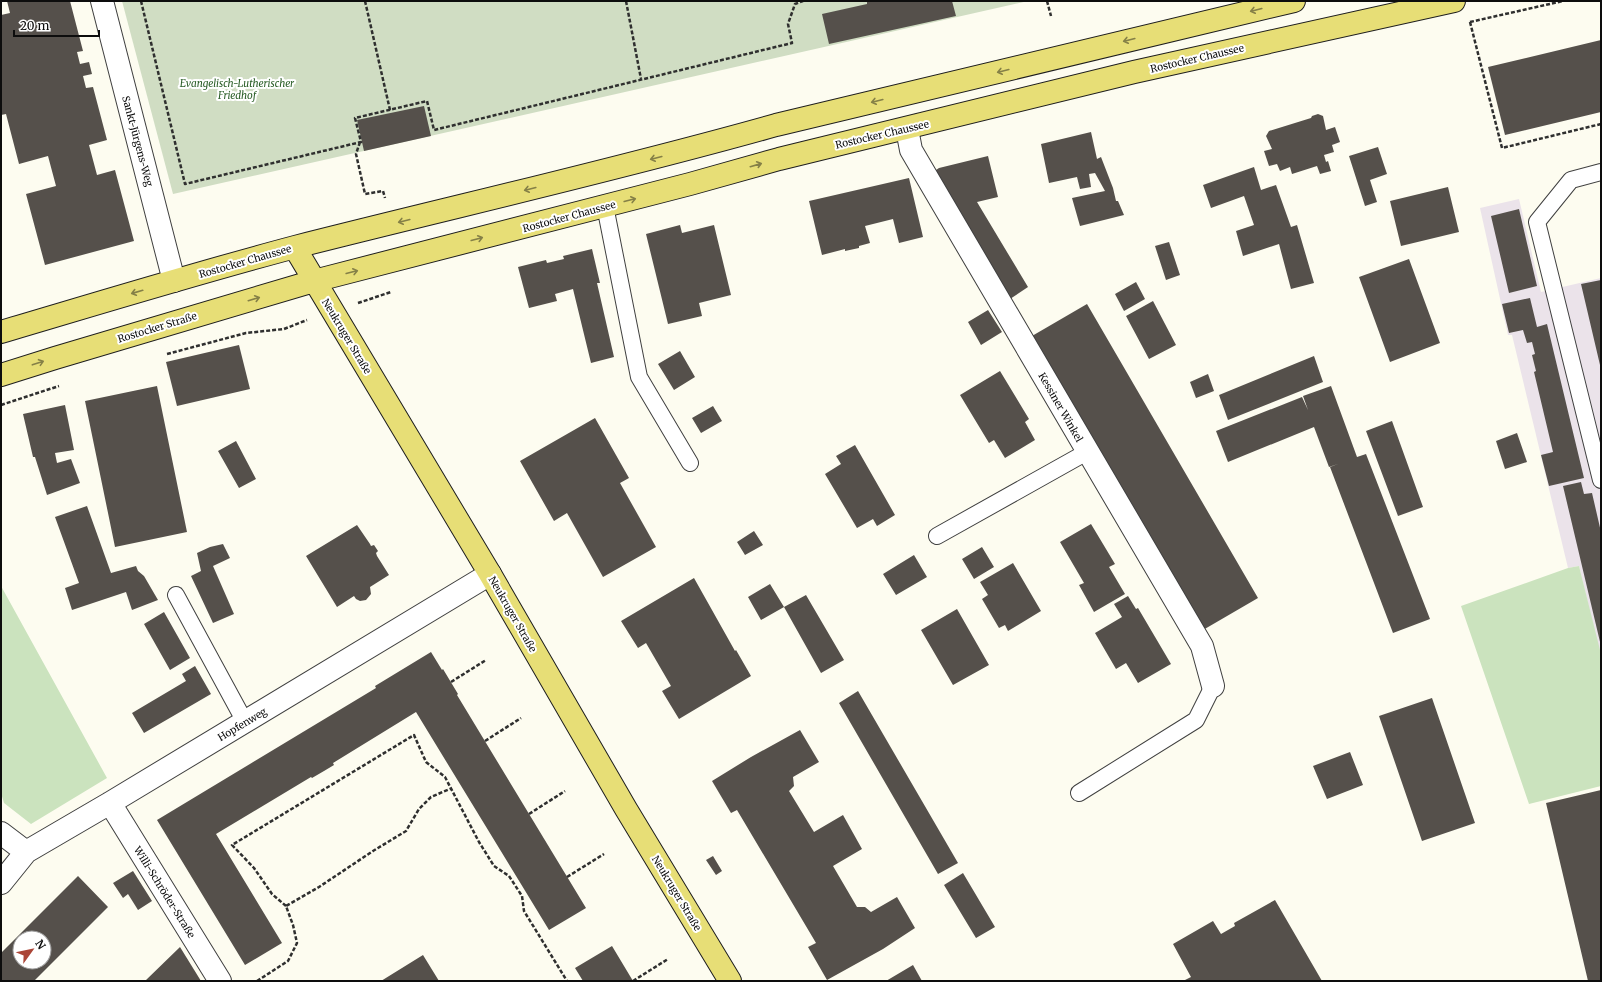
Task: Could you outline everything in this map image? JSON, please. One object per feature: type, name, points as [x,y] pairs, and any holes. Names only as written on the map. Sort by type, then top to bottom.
[{"type":"main road","name":"Rostocker Chaussee","points":[[174,281],[295,248],[694,149],[776,125],[1294,1]]},
{"type":"main road","name":"Rostocker Chaussee","points":[[314,281],[690,184],[779,158],[907,129],[1134,72],[1454,1]]},
{"type":"main road","name":"Neukruger Straße","points":[[295,248],[490,574],[626,809],[730,981]]},
{"type":"main road","points":[[1,332],[174,281]]},
{"type":"main road","name":"Rostocker Straße","points":[[1,375],[314,281]]},
{"type":"street","name":"Sankt-Jürgens-Weg","points":[[102,1],[174,281]]},
{"type":"street","name":"Kessiner Winkel","points":[[907,129],[911,150],[1202,646],[1213,686]]},
{"type":"street","name":"Hopfenweg","points":[[1,883],[26,852],[490,574]]},
{"type":"street","name":"Willi-Schröder-Straße","points":[[110,803],[220,981]]},
{"type":"street","points":[[1,833],[26,852]]},
{"type":"lane","points":[[1601,172],[1571,180],[1537,222],[1601,480]]},
{"type":"lane","points":[[605,206],[639,377],[690,464]]},
{"type":"lane","points":[[937,536],[1087,452]]},
{"type":"lane","points":[[176,595],[245,722]]},
{"type":"lane","points":[[1078,793],[1196,720],[1213,686]]},
{"type":"path","points":[[141,1],[185,184],[361,142]]},
{"type":"path","points":[[365,1],[390,110]]},
{"type":"path","points":[[626,1],[641,79]]},
{"type":"path","points":[[392,224],[383,191],[365,194],[356,154],[361,142],[355,118],[427,101],[434,130],[792,43],[788,24],[796,4],[803,1]]},
{"type":"path","points":[[1047,1],[1051,16]]},
{"type":"path","points":[[1470,22],[1502,148],[1601,124]]},
{"type":"path","points":[[166,354],[246,334],[284,329]]},
{"type":"path","points":[[1,405],[66,384]]},
{"type":"path","points":[[451,682],[486,660]]},
{"type":"path","points":[[485,740],[521,718]]},
{"type":"path","points":[[257,981],[288,961],[297,942],[286,906],[272,894],[254,868],[232,845],[414,735],[426,762],[445,777],[452,788],[494,866],[509,876],[522,896],[524,911],[567,981]]},
{"type":"path","points":[[286,906],[406,832],[419,808],[431,797],[452,788]]},
{"type":"path","points":[[529,814],[565,791]]},
{"type":"path","points":[[567,877],[604,854]]},
{"type":"path","points":[[633,981],[668,959]]},
{"type":"shaded area","points":[[1519,199],[1541,292],[1601,278],[1601,658],[1579,566],[1568,568],[1512,335],[1508,335],[1480,208]]},
{"type":"green space","name":"Evangelisch-Lutherischer Friedhof","points":[[122,1],[1028,1],[173,194]]},
{"type":"green space","points":[[1579,566],[1601,654],[1601,786],[1529,804],[1461,606],[1568,568]]},
{"type":"green space","points":[[1,586],[107,778],[31,824],[4,803],[1,793]]},
{"type":"building","points":[[7,1],[70,1],[83,51],[77,52],[80,64],[89,62],[92,74],[83,76],[86,88],[93,87],[107,140],[89,145],[97,175],[115,170],[134,241],[45,265],[26,194],[56,186],[48,156],[19,164],[6,114],[1,115],[1,15],[10,13]]},
{"type":"building","points":[[867,1],[952,1],[956,16],[829,44],[822,14],[867,4]]},
{"type":"building","points":[[1601,40],[1601,112],[1505,135],[1488,67]]},
{"type":"building","points":[[424,106],[431,136],[364,151],[357,120]]},
{"type":"building","points":[[1318,114],[1323,116],[1326,130],[1335,127],[1340,142],[1332,145],[1334,152],[1324,155],[1326,162],[1328,161],[1331,171],[1320,174],[1317,166],[1292,174],[1290,167],[1280,171],[1277,164],[1269,166],[1264,151],[1272,149],[1266,136],[1269,131],[1311,118],[1312,116]]},
{"type":"building","points":[[1091,132],[1097,159],[1101,157],[1113,188],[1116,201],[1118,201],[1124,215],[1080,226],[1072,198],[1105,191],[1095,173],[1089,174],[1091,187],[1080,189],[1077,177],[1049,183],[1041,144]]},
{"type":"building","points":[[1378,147],[1387,174],[1370,180],[1377,202],[1365,206],[1349,156]]},
{"type":"building","points":[[988,156],[998,197],[977,202],[1028,287],[1010,299],[936,173],[936,170],[939,168]]},
{"type":"building","points":[[1254,167],[1261,190],[1276,185],[1291,227],[1297,225],[1314,283],[1291,289],[1279,244],[1243,256],[1236,231],[1254,225],[1244,196],[1211,208],[1203,185]]},
{"type":"building","points":[[909,178],[923,237],[899,243],[893,219],[865,226],[870,243],[859,246],[859,248],[845,251],[845,249],[822,255],[809,201]]},
{"type":"building","points":[[1448,187],[1459,232],[1401,246],[1390,201]]},
{"type":"building","points":[[1519,209],[1537,286],[1509,293],[1491,216]]},
{"type":"building","points":[[680,225],[682,233],[714,225],[731,295],[699,303],[702,316],[668,324],[646,234]]},
{"type":"building","points":[[1169,242],[1180,275],[1166,280],[1155,246]]},
{"type":"building","points":[[592,249],[600,283],[597,283],[614,357],[591,363],[573,289],[555,294],[557,301],[529,308],[518,267],[546,260],[547,263],[564,259],[563,256]]},
{"type":"building","points":[[1409,259],[1440,343],[1390,362],[1359,277]]},
{"type":"building","points":[[1601,280],[1601,365],[1600,365],[1581,284]]},
{"type":"building","points":[[1136,282],[1145,299],[1124,311],[1115,294]]},
{"type":"building","points":[[1530,298],[1537,327],[1547,324],[1584,478],[1549,486],[1541,455],[1553,452],[1534,372],[1536,371],[1532,355],[1535,354],[1532,342],[1527,343],[1523,330],[1509,333],[1502,304]]},
{"type":"building","points":[[1153,301],[1176,345],[1149,359],[1126,316]]},
{"type":"building","points":[[1087,304],[1258,598],[1203,630],[1032,336]]},
{"type":"building","points":[[988,310],[1002,332],[981,345],[968,322]]},
{"type":"building","points":[[239,345],[250,389],[177,406],[166,362]]},
{"type":"building","points":[[680,351],[695,377],[674,390],[658,364]]},
{"type":"building","points":[[1314,356],[1323,382],[1228,420],[1219,395]]},
{"type":"building","points":[[1000,371],[1029,419],[1025,422],[1035,440],[1005,458],[994,440],[989,443],[960,395]]},
{"type":"building","points":[[1208,374],[1214,391],[1196,398],[1190,382]]},
{"type":"building","points":[[157,386],[187,532],[115,547],[85,401]]},
{"type":"building","points":[[1331,386],[1357,457],[1366,454],[1430,619],[1393,633],[1330,467],[1338,464],[1329,467],[1314,427],[1228,462],[1216,431],[1302,397],[1308,410],[1303,396]]},
{"type":"building","points":[[65,405],[74,450],[55,453],[57,463],[71,459],[80,483],[47,495],[35,457],[33,457],[23,414]]},
{"type":"building","points":[[713,406],[722,421],[701,433],[692,418]]},
{"type":"building","points":[[595,418],[629,478],[620,483],[656,547],[603,577],[567,513],[554,521],[520,461]]},
{"type":"building","points":[[1392,421],[1423,507],[1398,516],[1366,431]]},
{"type":"building","points":[[1517,433],[1527,462],[1505,469],[1496,441]]},
{"type":"building","points":[[236,441],[256,479],[239,488],[218,451]]},
{"type":"building","points":[[855,445],[895,515],[877,526],[873,519],[857,528],[825,474],[841,464],[836,456]]},
{"type":"building","points":[[1581,482],[1584,494],[1592,493],[1601,532],[1601,646],[1563,486]]},
{"type":"building","points":[[87,506],[111,573],[136,566],[138,571],[144,576],[158,600],[132,610],[126,592],[72,610],[65,588],[79,583],[55,517]]},
{"type":"building","points":[[1091,524],[1115,564],[1109,567],[1125,594],[1094,612],[1079,585],[1084,583],[1060,542]]},
{"type":"building","points":[[357,525],[371,546],[374,545],[378,551],[376,553],[377,556],[389,575],[370,587],[371,594],[366,600],[360,601],[354,596],[337,607],[306,556]]},
{"type":"building","points":[[754,531],[763,545],[745,555],[737,542]]},
{"type":"building","points":[[223,544],[230,558],[213,566],[234,614],[213,623],[191,576],[201,571],[197,553],[210,547]]},
{"type":"building","points":[[982,547],[994,567],[974,579],[962,559]]},
{"type":"building","points":[[914,555],[927,577],[896,595],[883,574]]},
{"type":"building","points":[[1013,563],[1041,611],[1008,631],[1005,625],[999,628],[982,599],[988,595],[980,582]]},
{"type":"building","points":[[694,578],[735,651],[736,650],[751,676],[679,719],[662,691],[671,686],[646,643],[638,648],[621,621]]},
{"type":"building","points":[[770,584],[784,607],[761,620],[748,597]]},
{"type":"building","points":[[806,595],[844,660],[821,673],[784,607]]},
{"type":"building","points":[[1128,596],[1136,609],[1138,608],[1171,664],[1138,683],[1126,663],[1116,669],[1095,633],[1122,617],[1114,604]]},
{"type":"building","points":[[957,609],[989,665],[953,685],[921,630]]},
{"type":"building","points":[[164,612],[190,658],[170,670],[144,624]]},
{"type":"building","points":[[431,652],[442,670],[443,669],[458,694],[457,695],[586,908],[549,930],[416,712],[333,763],[334,765],[312,778],[311,777],[216,834],[282,943],[245,965],[157,820],[376,688],[375,686]]},
{"type":"building","points":[[195,666],[211,694],[144,733],[132,713],[186,681],[182,674]]},
{"type":"building","points":[[858,691],[958,863],[938,874],[839,703]]},
{"type":"building","points":[[1432,698],[1475,823],[1422,841],[1379,716]]},
{"type":"building","points":[[800,730],[819,762],[793,777],[794,786],[789,791],[814,832],[843,815],[862,849],[833,866],[857,907],[865,907],[871,912],[897,897],[915,928],[883,949],[827,980],[808,947],[816,943],[737,810],[731,813],[712,781],[751,757]]},
{"type":"building","points":[[1350,752],[1363,785],[1327,799],[1313,766]]},
{"type":"building","points":[[1601,790],[1601,981],[1588,981],[1546,803]]},
{"type":"building","points":[[713,856],[722,871],[716,875],[706,860]]},
{"type":"building","points":[[133,871],[152,901],[138,910],[128,894],[123,898],[113,883]]},
{"type":"building","points":[[963,873],[995,927],[976,938],[944,885]]},
{"type":"building","points":[[78,876],[108,907],[52,963],[52,930],[24,930]]},
{"type":"building","points":[[1275,900],[1322,981],[1183,981],[1191,977],[1173,944],[1213,921],[1221,934],[1235,926],[1234,923]]},
{"type":"building","points":[[12,942],[12,970],[45,970],[34,981],[1,981],[1,953]]},
{"type":"building","points":[[612,946],[633,981],[583,981],[575,968]]},
{"type":"building","points":[[180,947],[201,981],[145,981]]},
{"type":"building","points":[[423,955],[439,981],[381,981]]},
{"type":"building","points":[[913,965],[922,981],[886,981]]}]
